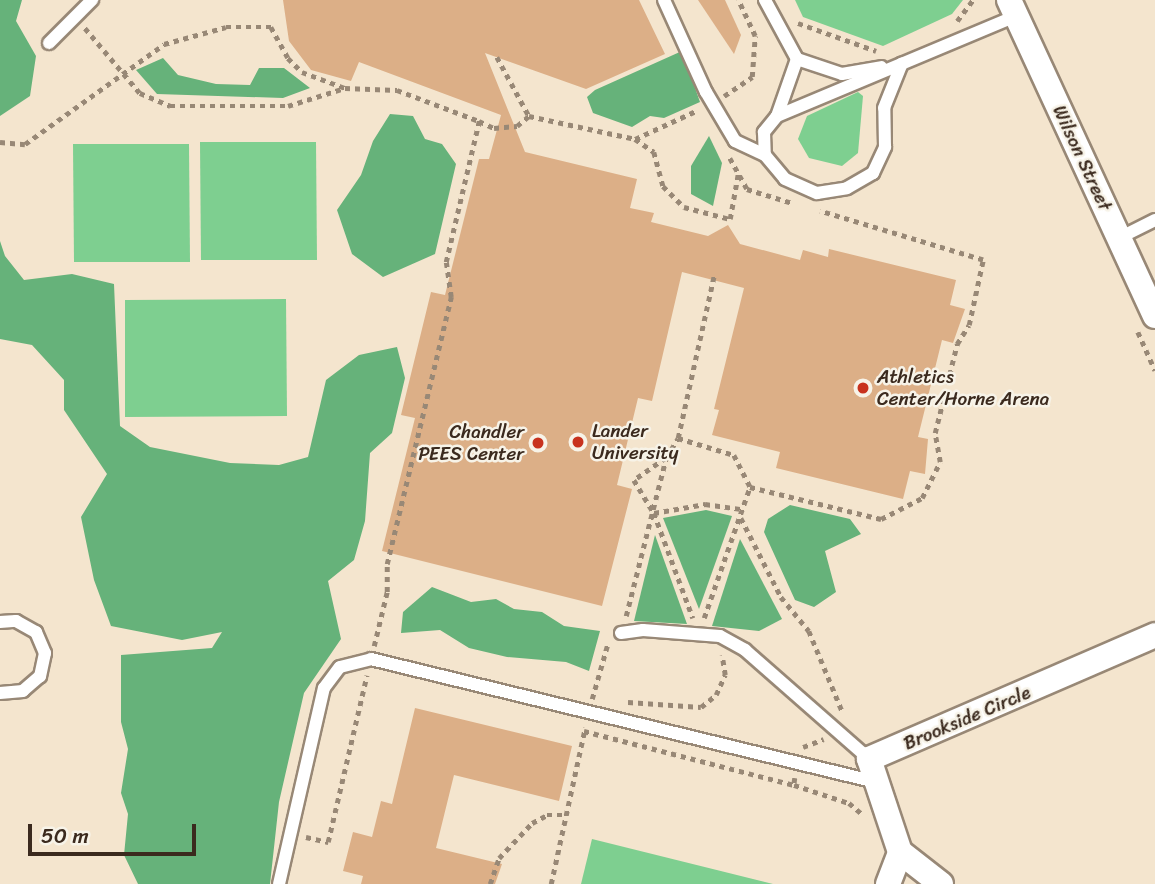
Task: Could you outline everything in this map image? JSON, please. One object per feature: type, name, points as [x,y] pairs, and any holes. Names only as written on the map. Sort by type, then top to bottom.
[{"type":"street","name":"Wilson Street","points":[[1012,8],[1155,316]]},
{"type":"street","name":"Brookside Circle","points":[[872,771],[1155,635]]},
{"type":"street","points":[[872,771],[900,852],[941,884]]},
{"type":"street","points":[[888,884],[900,852]]},
{"type":"lane","points":[[49,43],[78,18],[92,0]]},
{"type":"lane","points":[[664,0],[713,104],[735,141],[765,155],[785,179],[817,193],[847,188],[873,173],[885,147],[884,108],[902,63]]},
{"type":"lane","points":[[765,0],[797,60],[842,74],[902,63]]},
{"type":"lane","points":[[777,116],[902,63],[1012,8]]},
{"type":"lane","points":[[765,155],[764,132],[777,116],[797,60]]},
{"type":"lane","points":[[1119,238],[1155,220]]},
{"type":"lane","points":[[0,622],[16,621],[36,632],[45,653],[40,676],[23,691],[0,693]]},
{"type":"lane","points":[[621,633],[699,632],[720,636],[745,650],[872,771]]},
{"type":"lane","points":[[279,884],[324,688],[340,667],[371,659],[872,771]]},
{"type":"path","points":[[713,104],[752,78],[755,36],[738,0]]},
{"type":"path","points":[[944,28],[956,22],[973,0]]},
{"type":"path","points":[[78,18],[139,93],[170,106],[288,106],[345,89],[397,90],[494,128],[517,126],[529,116]]},
{"type":"path","points":[[791,21],[885,54]]},
{"type":"path","points":[[0,142],[25,144],[122,70],[186,36],[226,27],[271,27],[288,58],[302,72],[345,89]]},
{"type":"path","points":[[498,58],[529,116],[635,139],[654,152],[663,186],[684,207],[730,219],[738,173]]},
{"type":"path","points":[[635,139],[702,108],[708,119]]},
{"type":"path","points":[[328,842],[387,592],[387,564],[451,298],[446,262],[479,121]]},
{"type":"path","points":[[726,151],[747,189],[800,205]]},
{"type":"path","points":[[750,487],[881,519],[922,498],[940,462],[936,433],[957,344],[969,325],[984,260],[813,209]]},
{"type":"path","points":[[596,688],[609,637],[621,633],[654,513],[666,457],[678,438],[714,275]]},
{"type":"path","points":[[678,438],[734,455],[750,487],[699,632]]},
{"type":"path","points":[[666,457],[634,480],[654,513],[699,632]]},
{"type":"path","points":[[654,513],[705,503],[742,509]]},
{"type":"path","points":[[619,702],[701,707],[716,695],[725,676],[720,636]]},
{"type":"path","points":[[551,884],[589,706],[605,701]]},
{"type":"path","points":[[584,732],[794,785]]},
{"type":"path","points":[[490,884],[499,858],[532,823],[547,816],[567,815]]},
{"type":"green space","points":[[0,0],[22,0],[16,21],[36,56],[30,96],[0,116]]},
{"type":"green space","points":[[795,0],[963,0],[952,14],[883,46],[803,17]]},
{"type":"green space","points":[[682,51],[700,102],[664,118],[650,116],[632,127],[593,113],[587,97],[595,90]]},
{"type":"green space","points":[[163,58],[178,75],[216,84],[250,85],[259,68],[284,68],[310,88],[283,98],[157,94],[136,70]]},
{"type":"green space","points":[[858,92],[863,96],[858,153],[842,166],[809,158],[798,139],[807,116]]},
{"type":"green space","points":[[390,114],[413,116],[425,139],[442,144],[456,164],[435,254],[383,277],[352,254],[337,210],[361,175],[373,141]]},
{"type":"green space","points":[[709,136],[722,163],[713,206],[691,194],[691,166]]},
{"type":"green space","points":[[200,142],[316,142],[317,260],[201,260]]},
{"type":"green space","points":[[73,144],[189,144],[190,262],[74,262]]},
{"type":"green space","points":[[0,241],[5,256],[24,280],[72,274],[114,284],[120,426],[150,447],[230,463],[279,465],[308,457],[326,380],[359,355],[397,347],[405,378],[392,433],[370,453],[365,521],[354,560],[328,581],[341,639],[304,693],[279,802],[270,884],[138,884],[124,855],[128,814],[121,793],[128,749],[121,722],[121,655],[212,648],[222,632],[182,640],[111,626],[94,580],[81,517],[107,474],[64,410],[64,380],[32,345],[0,339]]},
{"type":"green space","points":[[286,299],[287,416],[125,417],[125,300]]},
{"type":"green space","points":[[790,505],[850,519],[861,534],[825,551],[836,592],[814,607],[795,600],[764,532],[768,519]]},
{"type":"green space","points":[[706,510],[732,516],[699,609],[663,518]]},
{"type":"green space","points":[[655,535],[687,624],[634,621]]},
{"type":"green space","points":[[740,539],[782,619],[759,631],[712,626]]},
{"type":"green space","points":[[432,587],[471,602],[496,599],[514,609],[542,612],[564,626],[600,631],[589,671],[566,662],[507,657],[469,648],[440,630],[401,633],[403,612]]},
{"type":"green space","points":[[592,839],[773,884],[581,884]]},
{"type":"building","points":[[283,0],[639,0],[665,54],[586,89],[485,53],[525,152],[637,179],[630,208],[654,213],[651,222],[708,236],[728,225],[740,244],[800,260],[803,250],[828,257],[829,249],[956,280],[950,305],[965,309],[953,343],[942,340],[918,437],[928,439],[925,474],[910,471],[903,499],[776,468],[780,452],[712,435],[719,410],[714,409],[744,288],[682,272],[652,401],[638,398],[617,485],[632,489],[602,606],[382,551],[415,418],[401,415],[431,292],[445,295],[479,159],[489,159],[501,115],[359,62],[351,81],[311,70],[289,41]]},
{"type":"building","points":[[698,0],[725,0],[741,35],[734,54]]},
{"type":"building","points":[[415,708],[572,746],[559,801],[454,775],[436,848],[502,864],[495,884],[361,884],[363,876],[343,871],[353,832],[372,837],[381,801],[392,804]]},
{"type":"place","name":"Athletics Center/Horne Arena","points":[[863,388]]},
{"type":"place","name":"Lander University","points":[[578,442]]},
{"type":"place","name":"Chandler PEES Center","points":[[538,443]]}]
